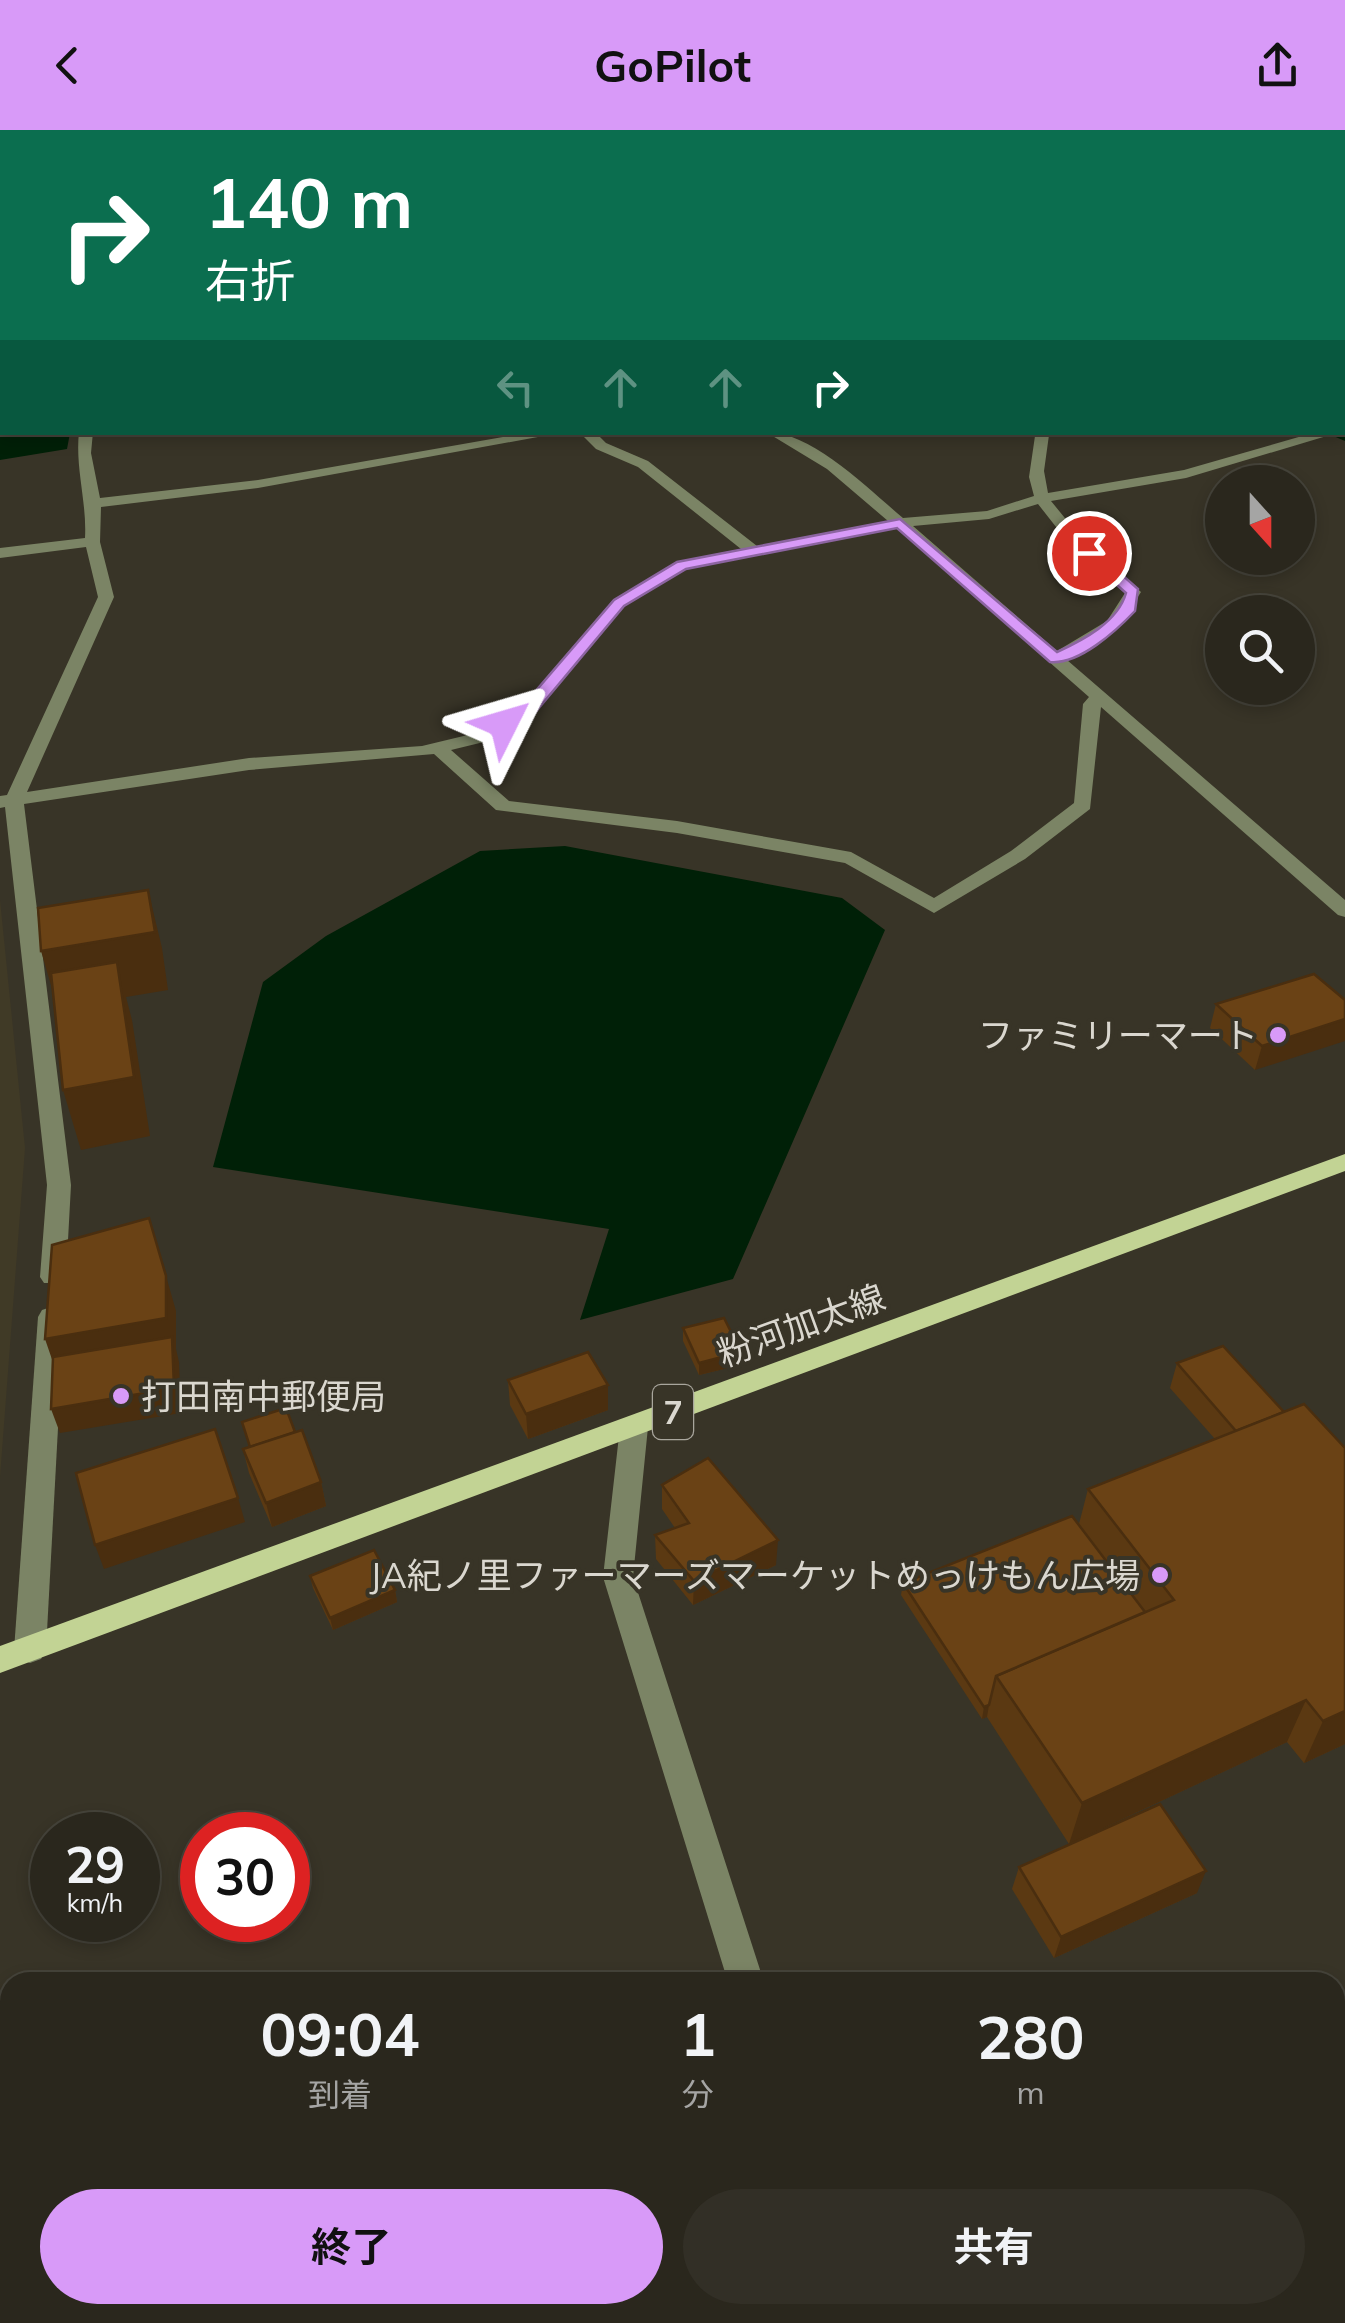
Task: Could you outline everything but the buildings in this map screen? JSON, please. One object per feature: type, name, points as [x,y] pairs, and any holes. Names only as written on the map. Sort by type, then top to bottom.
[{"type":"main road","name":"粉河加太線","points":[[0,1660],[1345,1162]]},
{"type":"street","points":[[30,1650],[59,1185],[7,801],[106,597],[92,542],[94,503],[84,453],[86,435]]},
{"type":"street","points":[[94,503],[258,484],[541,435]]},
{"type":"street","points":[[589,435],[601,446],[642,464],[751,550]]},
{"type":"street","points":[[777,435],[832,466],[1345,911]]},
{"type":"street","points":[[1042,435],[1037,480],[1043,498],[1067,533],[1133,592],[1128,611],[1085,645],[1055,659]]},
{"type":"street","points":[[7,801],[249,764],[438,749],[482,738],[527,711],[619,603],[682,565],[900,524],[989,514],[1043,498],[1186,474],[1325,435]]},
{"type":"street","points":[[0,554],[92,542]]},
{"type":"street","points":[[438,749],[502,806],[677,828],[851,858],[934,907],[1018,855],[1083,805],[1092,704],[1097,698]]},
{"type":"street","points":[[634,1427],[618,1577],[743,1972]]},
{"type":"shaded area","points":[[0,435],[70,435],[67,449],[0,460]]},
{"type":"shaded area","points":[[565,846],[842,898],[885,930],[733,1279],[580,1320],[609,1229],[213,1167],[263,982],[326,936],[480,851]]},
{"type":"shaded area","points":[[0,900],[25,1148],[0,1477]]},
{"type":"place","name":"ファミリーマート","points":[[1278,1035]]},
{"type":"place","name":"打田南中郵便局","points":[[121,1396]]},
{"type":"place","name":"JA紀ノ里ファーマーズマーケットめっけもん広場","points":[[1160,1575]]},
{"type":"route","points":[[504,724],[527,711],[619,603],[682,565],[900,524],[1055,659],[1085,645],[1128,611],[1133,592],[1089,553]]}]
